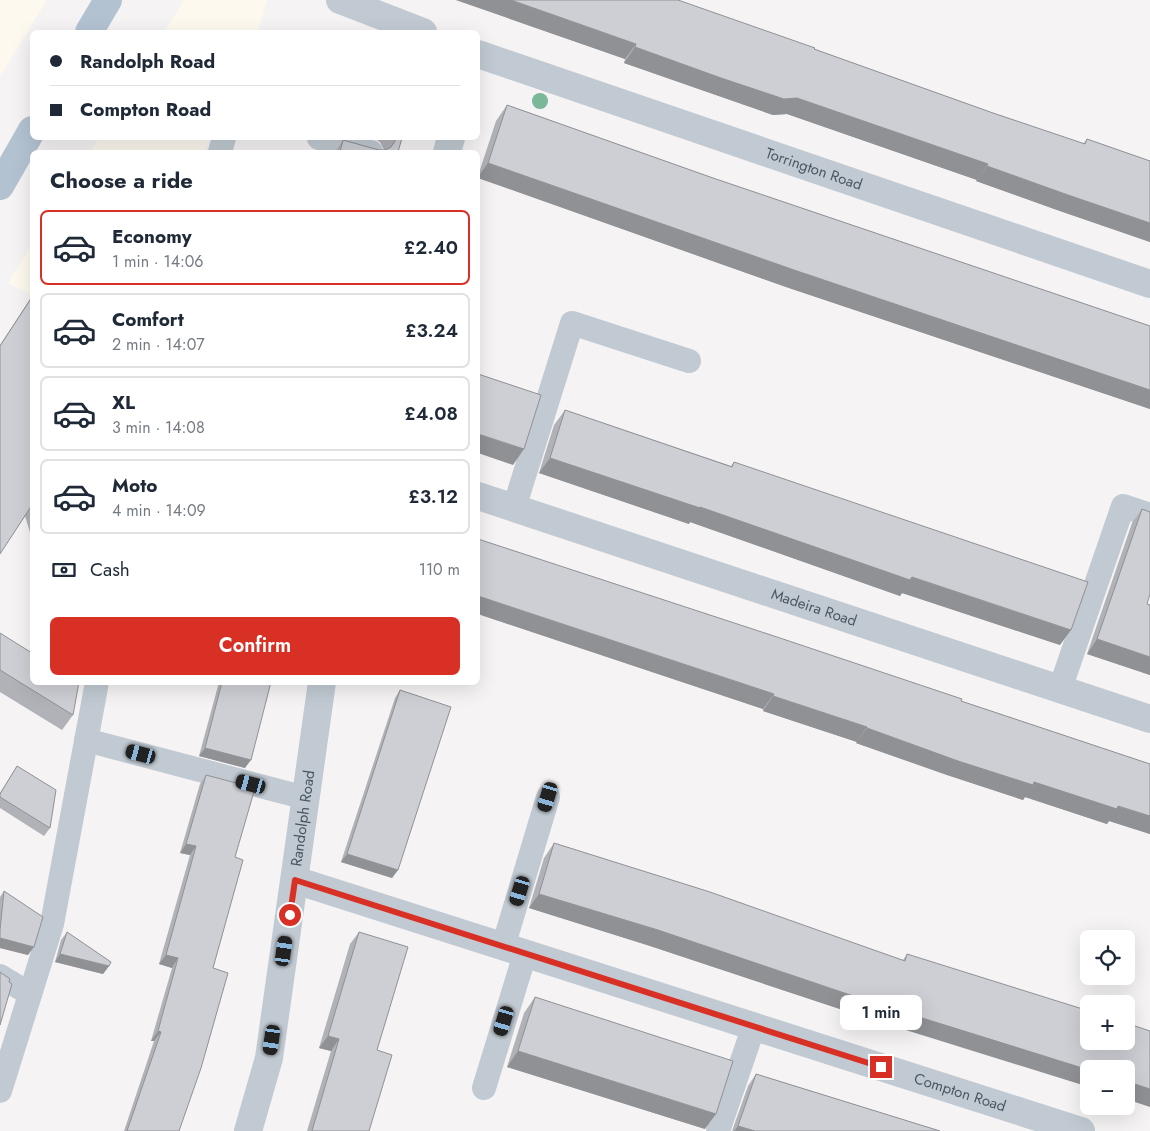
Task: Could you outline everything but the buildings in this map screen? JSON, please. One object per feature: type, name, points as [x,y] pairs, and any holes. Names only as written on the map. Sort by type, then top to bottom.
[{"type":"main road","points":[[90,30],[108,0]]},
{"type":"main road","points":[[0,186],[30,134]]},
{"type":"street","points":[[340,0],[418,30]]},
{"type":"street","name":"Torrington Road","points":[[480,55],[1150,284]]},
{"type":"street","name":"Madeira Road","points":[[480,497],[1150,719]]},
{"type":"street","name":"Randolph Road","points":[[248,1131],[269,1058],[322,685]]},
{"type":"street","name":"Compton Road","points":[[295,880],[1081,1131]]},
{"type":"lane","points":[[326,140],[364,150]]},
{"type":"lane","points":[[514,508],[572,323],[689,362]]},
{"type":"lane","points":[[1060,689],[1123,506],[1150,515]]},
{"type":"lane","points":[[0,1091],[52,924],[95,685]]},
{"type":"lane","points":[[86,740],[306,798]]},
{"type":"lane","points":[[484,1088],[548,797]]},
{"type":"lane","points":[[0,976],[30,994]]},
{"type":"lane","points":[[718,1131],[754,1026]]},
{"type":"shaded area","points":[[0,0],[47,0],[0,77]]},
{"type":"shaded area","points":[[184,0],[267,0],[259,30],[165,30]]},
{"type":"shaded area","points":[[98,140],[208,140],[206,150],[91,150]]},
{"type":"shaded area","points":[[30,247],[30,294],[8,283]]},
{"type":"route","points":[[290,915],[295,880],[881,1067]]}]
